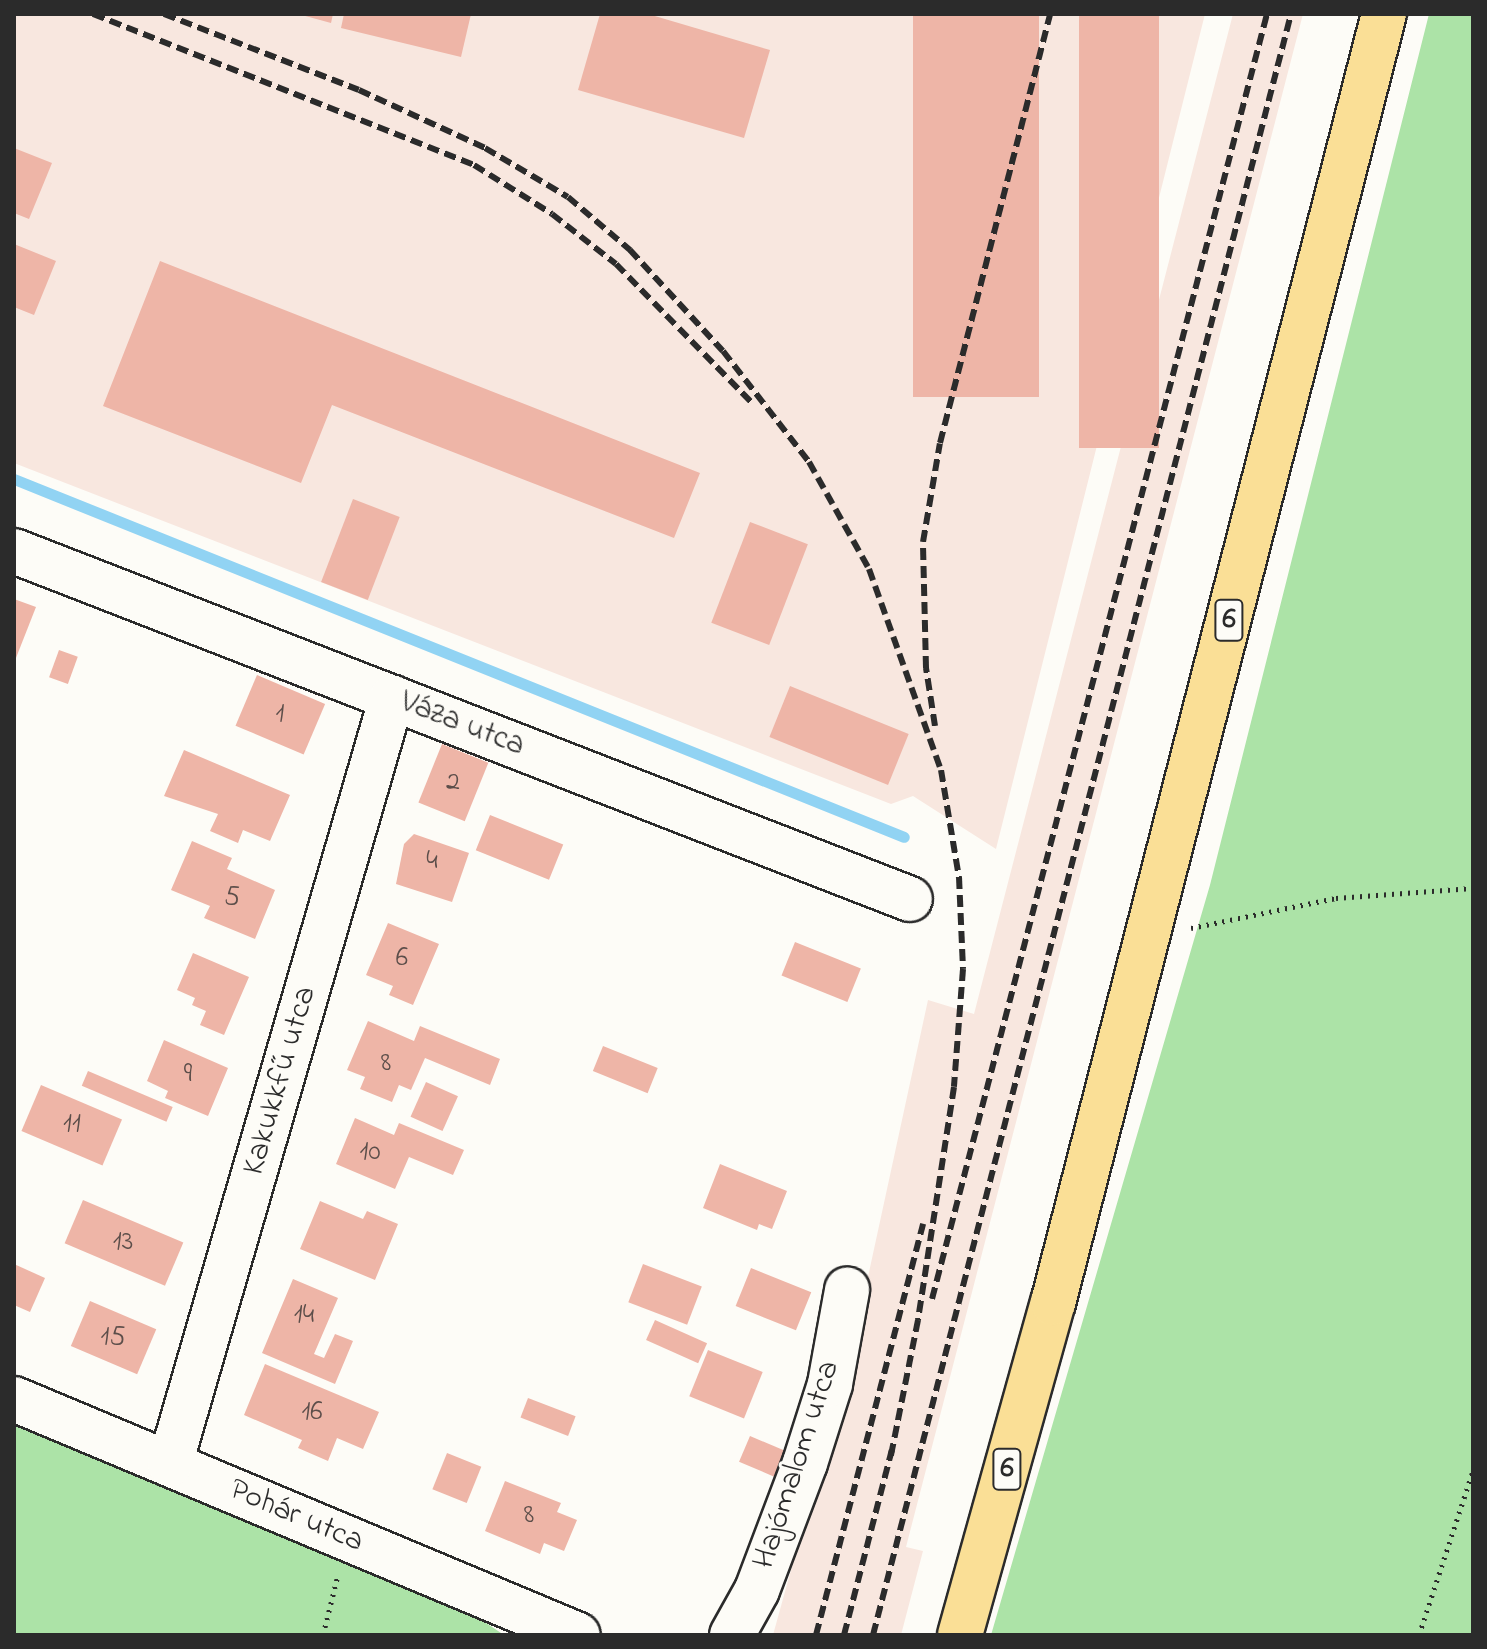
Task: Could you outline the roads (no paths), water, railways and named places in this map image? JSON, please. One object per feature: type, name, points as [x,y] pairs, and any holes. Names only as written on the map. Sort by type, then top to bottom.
[{"type":"main road","name":"6","points":[[960,1635],[1053,1303],[1384,14]]},
{"type":"street","name":"Váza utca","points":[[14,551],[910,899]]},
{"type":"street","name":"Kakukkfű utca","points":[[170,1464],[392,697]]},
{"type":"street","name":"Hajómalom utca","points":[[732,1635],[757,1590],[805,1463],[830,1384],[847,1290]]},
{"type":"street","name":"Pohár utca","points":[[14,1399],[578,1635]]},
{"type":"waterway","points":[[14,479],[904,837]]},
{"type":"railway","points":[[93,14],[474,165],[552,214],[616,264],[751,402]]},
{"type":"railway","points":[[164,14],[359,90],[485,148],[568,197],[630,250],[723,351],[809,462],[869,569],[941,770],[959,877],[963,969],[954,1087],[918,1320],[890,1460]]},
{"type":"railway","points":[[935,726],[926,668],[923,542],[940,443],[1050,14]]},
{"type":"railway","points":[[932,1299],[1267,14]]},
{"type":"railway","points":[[873,1635],[1291,14]]},
{"type":"railway","points":[[816,1635],[923,1224]]},
{"type":"railway","points":[[844,1635],[892,1450]]}]
